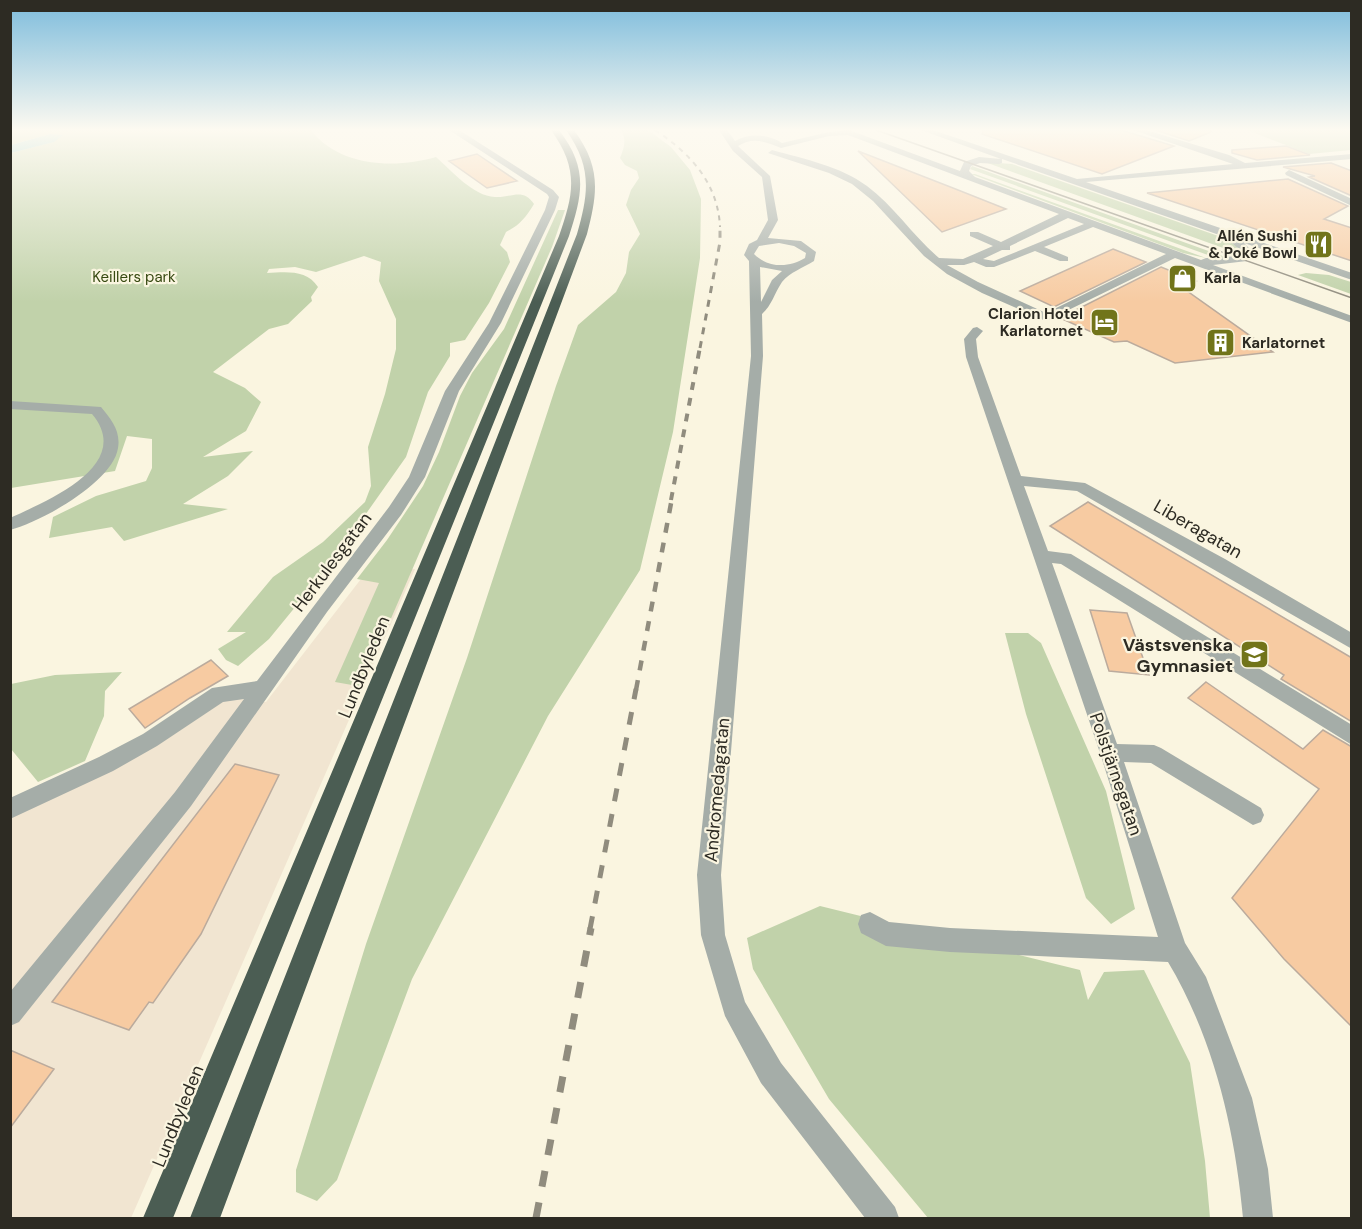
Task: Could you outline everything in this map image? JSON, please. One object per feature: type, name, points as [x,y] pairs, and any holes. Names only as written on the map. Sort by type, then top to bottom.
[{"type":"highway","name":"Lundbyleden","points":[[158,1218],[564,236],[578,187]]},
{"type":"highway","points":[[205,1218],[582,234],[593,187]]},
{"type":"street","name":"Herkulesgatan","points":[[10,1013],[183,800],[321,607],[395,511],[417,477],[452,391],[495,323],[553,202],[554,197],[543,187]]},
{"type":"street","points":[[757,312],[766,304],[778,280],[794,267],[807,262],[812,256],[808,249],[797,243],[780,226],[773,187]]},
{"type":"street","points":[[863,187],[936,261],[952,272],[1046,317],[1175,254]]},
{"type":"street","points":[[992,187],[1352,320]]},
{"type":"street","points":[[1097,187],[1127,195],[1210,228],[1352,277]]},
{"type":"street","points":[[1317,187],[1352,203]]},
{"type":"street","points":[[936,261],[964,262],[1005,249],[1068,214]]},
{"type":"street","points":[[1031,249],[1092,224]]},
{"type":"street","name":"Andromedagatan","points":[[780,226],[748,252],[754,261],[756,280],[754,302],[757,312],[757,356],[709,875],[713,935],[734,1007],[771,1073],[882,1218]]},
{"type":"street","points":[[1161,250],[1207,261],[1243,259],[1246,250],[1242,244],[1210,228]]},
{"type":"street","points":[[974,234],[1005,249],[1031,249],[1064,259]]},
{"type":"street","points":[[761,242],[779,240],[797,243]]},
{"type":"street","points":[[977,258],[980,262],[992,264],[1005,249]]},
{"type":"street","points":[[754,261],[770,267],[794,267]]},
{"type":"street","name":"Polstjärnegatan","points":[[977,331],[970,339],[972,357],[1110,753],[1175,950],[1197,986],[1238,1098],[1253,1169],[1258,1218]]},
{"type":"street","points":[[10,405],[96,410],[111,434],[111,450],[101,468],[84,484],[57,502],[10,525]]},
{"type":"street","name":"Liberagatan","points":[[1016,480],[1080,486],[1219,563],[1352,642]]},
{"type":"street","points":[[1040,556],[1065,558],[1352,736]]},
{"type":"street","points":[[10,809],[106,764],[150,740],[219,694],[263,688]]},
{"type":"street","points":[[1110,753],[1154,754],[1253,814]]},
{"type":"street","points":[[870,924],[886,933],[950,940],[1175,950]]},
{"type":"shaded area","points":[[371,566],[415,569],[131,1218],[11,1218],[11,816],[224,697],[266,702]]},
{"type":"green space","name":"Keillers park","points":[[11,187],[470,187],[487,196],[526,196],[534,204],[522,220],[506,232],[500,245],[507,252],[510,262],[489,303],[465,340],[450,343],[450,356],[428,392],[406,457],[332,562],[269,639],[238,666],[226,660],[218,649],[246,632],[227,632],[273,577],[323,542],[365,502],[371,486],[368,447],[396,349],[396,319],[379,281],[381,262],[364,256],[316,272],[295,267],[269,269],[267,273],[302,274],[318,287],[311,297],[312,301],[288,324],[269,329],[213,372],[245,388],[261,402],[246,431],[203,457],[253,451],[228,476],[183,504],[228,509],[124,541],[112,527],[49,538],[53,517],[96,496],[146,481],[152,468],[152,439],[127,436],[115,471],[11,488]]},
{"type":"green space","points":[[633,187],[697,187],[701,199],[700,258],[673,432],[640,570],[548,716],[412,979],[337,1180],[317,1201],[296,1192],[296,1170],[366,944],[467,658],[578,325],[616,292],[626,273],[629,252],[640,234],[626,205]]},
{"type":"green space","points":[[1007,187],[1206,258],[1183,253]]},
{"type":"green space","points":[[1021,187],[1031,187],[1228,258],[1219,259]]},
{"type":"green space","points":[[1055,187],[1079,187],[1227,239],[1237,247],[1237,253]]},
{"type":"green space","points":[[558,210],[565,210],[552,247],[360,690],[352,685],[335,682],[379,583],[357,579],[387,540],[423,486],[439,452],[460,396],[472,373],[504,329]]},
{"type":"green space","points":[[1306,273],[1329,275],[1351,282],[1351,294],[1298,275]]},
{"type":"green space","points":[[1005,633],[1028,633],[1041,643],[1106,791],[1135,909],[1111,924],[1086,898],[1026,714]]},
{"type":"green space","points":[[122,672],[105,691],[104,716],[85,761],[38,782],[11,749],[11,684],[55,675]]},
{"type":"green space","points":[[820,906],[1080,970],[1088,1000],[1104,972],[1144,970],[1190,1063],[1205,1161],[1210,1218],[928,1218],[829,1099],[753,969],[747,938]]},
{"type":"building","points":[[896,187],[951,187],[1006,209],[942,232]]},
{"type":"building","points":[[1204,187],[1307,187],[1348,206],[1324,219],[1352,228],[1352,261],[1147,193]]},
{"type":"building","points":[[1332,187],[1352,187],[1352,196]]},
{"type":"building","points":[[1113,249],[1146,262],[1054,307],[1020,291]]},
{"type":"building","points":[[1161,267],[1196,281],[1183,288],[1273,352],[1175,363],[1127,341],[1114,342],[1060,318]]},
{"type":"building","points":[[1088,502],[1352,658],[1352,722],[1281,679],[1284,675],[1050,526]]},
{"type":"building","points":[[1090,610],[1127,613],[1149,675],[1109,671]]},
{"type":"building","points":[[211,660],[228,676],[145,728],[129,709]]},
{"type":"building","points":[[1206,682],[1303,749],[1323,730],[1352,747],[1352,1027],[1284,959],[1232,898],[1319,789],[1188,698]]},
{"type":"building","points":[[235,764],[279,775],[201,934],[153,1003],[149,1002],[129,1030],[52,1002]]},
{"type":"building","points":[[10,1050],[54,1069],[10,1128]]},
{"type":"tram line","points":[[1039,187],[1352,298]]},
{"type":"railway","points":[[710,187],[718,211],[720,227]]},
{"type":"railway","points":[[700,348],[720,242],[720,227]]},
{"type":"railway","points":[[671,500],[700,347]]},
{"type":"railway","points":[[636,690],[672,498]]},
{"type":"railway","points":[[590,929],[636,689]]},
{"type":"railway","points":[[536,1218],[591,928]]},
{"type":"place","name":"Allén Sushi & Poké Bowl","points":[[1318,245]]},
{"type":"place","name":"Karla","points":[[1183,278]]},
{"type":"place","name":"Clarion Hotel Karlatornet","points":[[1104,323]]},
{"type":"place","name":"Karlatornet","points":[[1221,343]]},
{"type":"place","name":"Västsvenska Gymnasiet","points":[[1254,655]]}]
